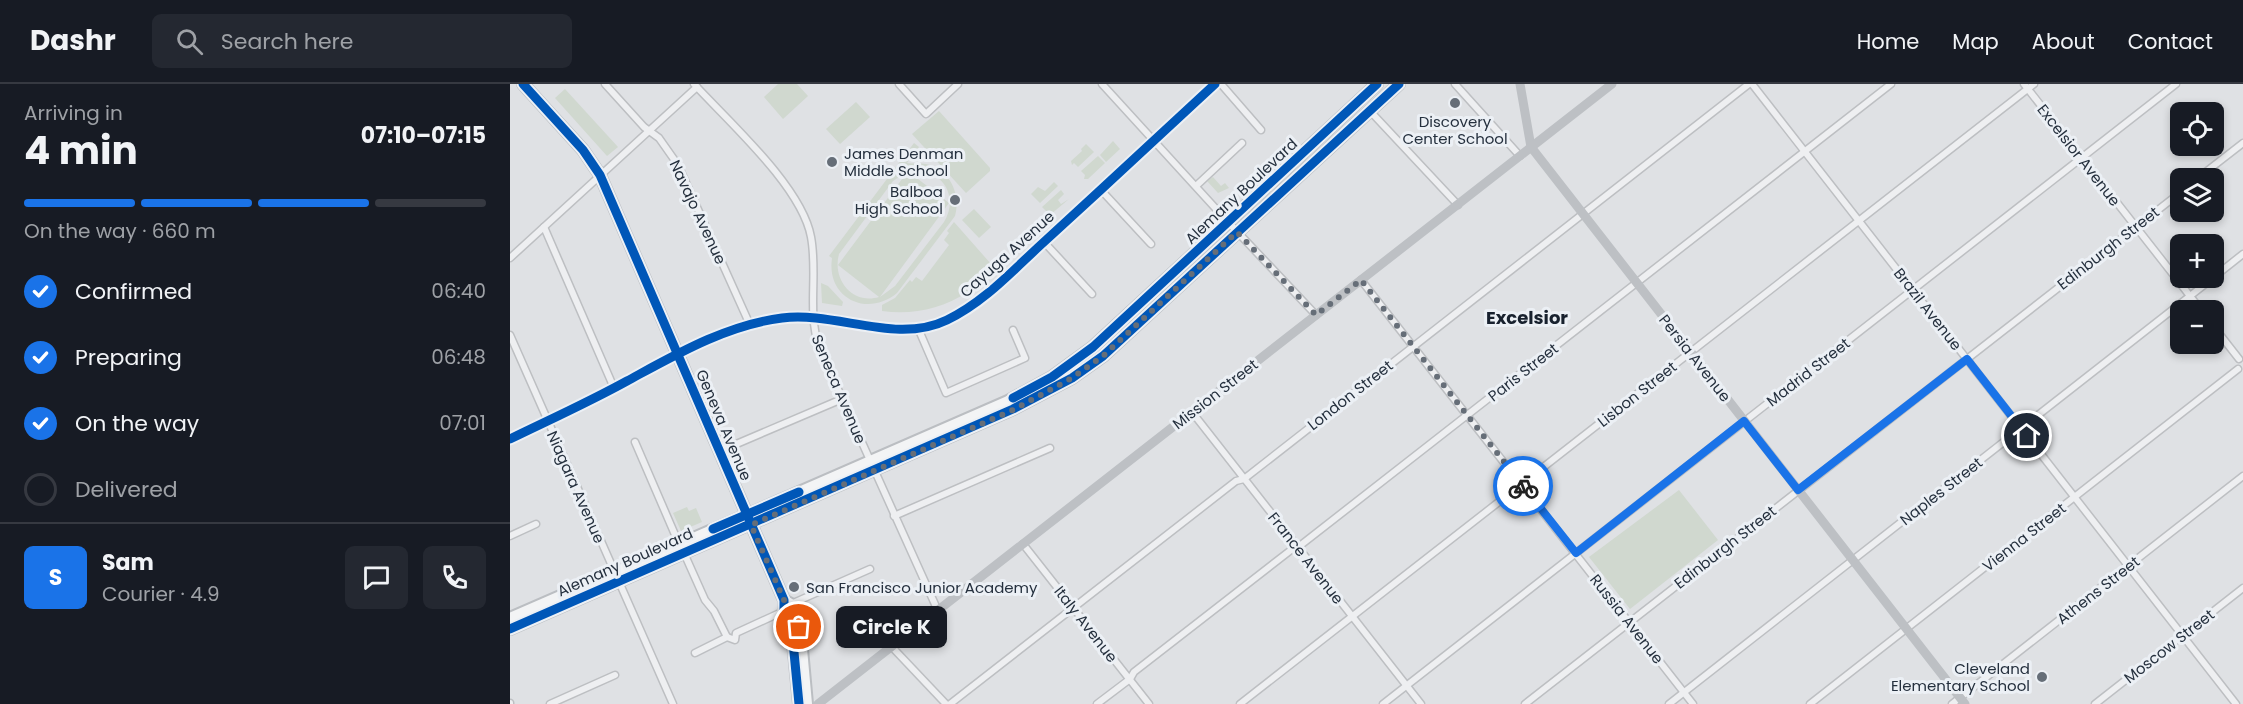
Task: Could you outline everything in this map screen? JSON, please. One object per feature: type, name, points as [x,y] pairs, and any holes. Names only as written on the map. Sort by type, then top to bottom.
[{"type":"main road","name":"Geneva Avenue","points":[[523,84],[583,150],[600,176],[801,638],[807,704]]},
{"type":"main road","name":"Alemany Boulevard","points":[[510,629],[616,577],[871,466],[1053,377],[1093,347],[1377,84]]},
{"type":"main road","name":"Alemany Boulevard","points":[[871,466],[1013,410],[1072,378],[1103,356],[1399,84]]},
{"type":"main road","name":"Persia Avenue","points":[[1520,84],[1531,147],[1907,629],[1959,702]]},
{"type":"main road","name":"Mission Street","points":[[818,704],[1610,84]]},
{"type":"main road","name":"Alemany Boulevard","points":[[510,618],[616,577]]},
{"type":"main road","name":"Geneva Avenue","points":[[786,605],[793,642],[799,704]]},
{"type":"street","name":"Navajo Avenue","points":[[605,84],[659,138],[678,165],[750,325]]},
{"type":"street","points":[[899,84],[926,114],[958,84]]},
{"type":"street","points":[[1102,84],[1316,315]]},
{"type":"street","name":"Cayuga Avenue","points":[[510,440],[614,388],[676,353],[750,325],[782,318],[811,316],[885,327],[918,328],[945,321],[971,308],[1215,84]]},
{"type":"street","points":[[1221,84],[1262,130]]},
{"type":"street","points":[[1455,84],[1520,156]]},
{"type":"street","name":"Brazil Avenue","points":[[1750,84],[1805,151],[2236,704]]},
{"type":"street","name":"London Street","points":[[948,704],[1236,481],[1244,479],[1750,84]]},
{"type":"street","name":"Paris Street","points":[[1097,704],[1130,679],[1134,672],[1637,284],[1891,84]]},
{"type":"street","name":"Madrid Street","points":[[1383,704],[2176,84]]},
{"type":"street","points":[[510,258],[650,131],[696,86]]},
{"type":"street","name":"Seneca Avenue","points":[[696,86],[781,179],[798,204],[810,234],[815,265],[811,316],[819,347],[938,611]]},
{"type":"street","name":"Excelsior Avenue","points":[[2029,86],[2193,300]]},
{"type":"street","name":"Lisbon Street","points":[[1240,704],[2029,86]]},
{"type":"street","points":[[1370,111],[1458,204]]},
{"type":"street","points":[[1196,186],[1242,143]]},
{"type":"street","points":[[2211,168],[2243,143]]},
{"type":"street","points":[[1101,190],[1151,244]]},
{"type":"street","name":"Edinburgh Street","points":[[1525,704],[2170,201]]},
{"type":"street","points":[[544,227],[614,388]]},
{"type":"street","points":[[1044,242],[1092,294]]},
{"type":"street","name":"Naples Street","points":[[2224,269],[2243,254]]},
{"type":"street","name":"Russia Avenue","points":[[1361,280],[1693,704]]},
{"type":"street","name":"Naples Street","points":[[1669,704],[2200,288]]},
{"type":"street","points":[[918,328],[946,393],[1026,358],[1013,330]]},
{"type":"street","name":"Niagara Avenue","points":[[510,335],[673,704]]},
{"type":"street","points":[[2224,338],[2241,358],[2236,364],[2240,369]]},
{"type":"street","name":"Vienna Street","points":[[1810,704],[2240,369]]},
{"type":"street","points":[[720,451],[842,399]]},
{"type":"street","name":"France Avenue","points":[[1192,412],[1420,704]]},
{"type":"street","points":[[635,442],[705,600],[714,611],[727,637],[735,640],[736,633],[786,605],[870,569]]},
{"type":"street","points":[[894,516],[1050,448]]},
{"type":"street","name":"Athens Street","points":[[1959,702],[2243,476]]},
{"type":"street","points":[[510,536],[536,524]]},
{"type":"street","name":"Italy Avenue","points":[[1023,544],[1149,704]]},
{"type":"street","name":"Moscow Street","points":[[2095,704],[2243,588]]},
{"type":"street","points":[[695,653],[727,637]]},
{"type":"street","points":[[892,647],[948,704]]},
{"type":"street","points":[[550,704],[615,675]]},
{"type":"street","points":[[2236,704],[2243,699]]},
{"type":"shaded area","points":[[778,84],[797,84],[808,96],[783,119],[764,97]]},
{"type":"shaded area","points":[[565,89],[618,147],[607,156],[555,98]]},
{"type":"shaded area","points":[[856,102],[870,117],[840,144],[826,129]]},
{"type":"shaded area","points":[[939,111],[990,168],[990,171],[966,193],[912,134]]},
{"type":"shaded area","points":[[1113,141],[1120,149],[1106,162],[1100,155]]},
{"type":"shaded area","points":[[914,143],[919,147],[907,163],[926,164],[942,171],[955,191],[955,216],[897,293],[885,300],[873,304],[862,303],[851,300],[842,293],[835,284],[832,258],[829,256]],"holes":[[[919,170],[928,172],[942,182],[947,189],[950,205],[948,213],[944,222],[895,286],[880,297],[949,203],[909,172]],[[908,171],[838,265],[839,254],[893,181]],[[838,265],[879,297],[860,297],[853,294],[841,281]]]},
{"type":"shaded area","points":[[1086,144],[1094,152],[1078,167],[1074,163],[1072,165],[1071,161]]},
{"type":"shaded area","points":[[1098,156],[1105,163],[1088,179],[1084,179],[1085,175],[1081,171]]},
{"type":"shaded area","points":[[1213,177],[1221,186],[1225,183],[1229,188],[1218,193],[1207,181]]},
{"type":"shaded area","points":[[1054,182],[1058,186],[1040,203],[1031,194],[1038,187],[1045,191]]},
{"type":"shaded area","points":[[1061,190],[1064,194],[1058,200],[1061,204],[1069,199],[1050,215],[1042,207]]},
{"type":"shaded area","points":[[974,209],[991,227],[979,238],[962,220]]},
{"type":"shaded area","points":[[954,222],[991,264],[967,287],[968,292],[948,303],[916,311],[882,311],[882,305],[895,298],[910,280],[912,282],[916,277],[922,281],[949,245],[944,240]]},
{"type":"shaded area","points":[[821,283],[828,286],[843,302],[842,306],[822,303]]},
{"type":"shaded area","points":[[1679,490],[1718,540],[1630,609],[1589,557]]},
{"type":"shaded area","points":[[687,507],[689,511],[696,508],[702,522],[681,531],[673,513]]},
{"type":"cycle path","points":[[523,84],[583,150],[600,175],[784,600],[784,611],[793,642],[799,704]]},
{"type":"cycle path","points":[[510,439],[598,396],[682,351],[741,327],[782,318],[803,317],[887,329],[907,329],[927,327],[961,313],[999,284],[1215,84]]},
{"type":"cycle path","points":[[1013,398],[1052,377],[1093,347],[1377,84]]},
{"type":"cycle path","points":[[510,629],[1013,409],[1072,378],[1103,356],[1399,84]]},
{"type":"cycle path","points":[[713,529],[799,492]]},
{"type":"way so far","points":[[799,627],[791,604],[784,600],[751,525],[1013,410],[1072,378],[1103,356],[1237,232],[1316,315],[1361,280],[1523,486]]},
{"type":"place","name":"Discovery Center School","points":[[1455,103]]},
{"type":"place","name":"James Denman Middle School","points":[[832,162]]},
{"type":"place","name":"Balboa High School","points":[[955,200]]},
{"type":"place","name":"San Francisco Junior Academy","points":[[794,587]]},
{"type":"place","name":"Circle K","points":[[799,627]]},
{"type":"place","name":"Cleveland Elementary School","points":[[2042,677]]},
{"type":"district","name":"Excelsior","points":[[1527,317]]},
{"type":"route","points":[[1523,486],[1576,553],[1744,421],[1798,490],[1967,359],[2027,436]]}]
